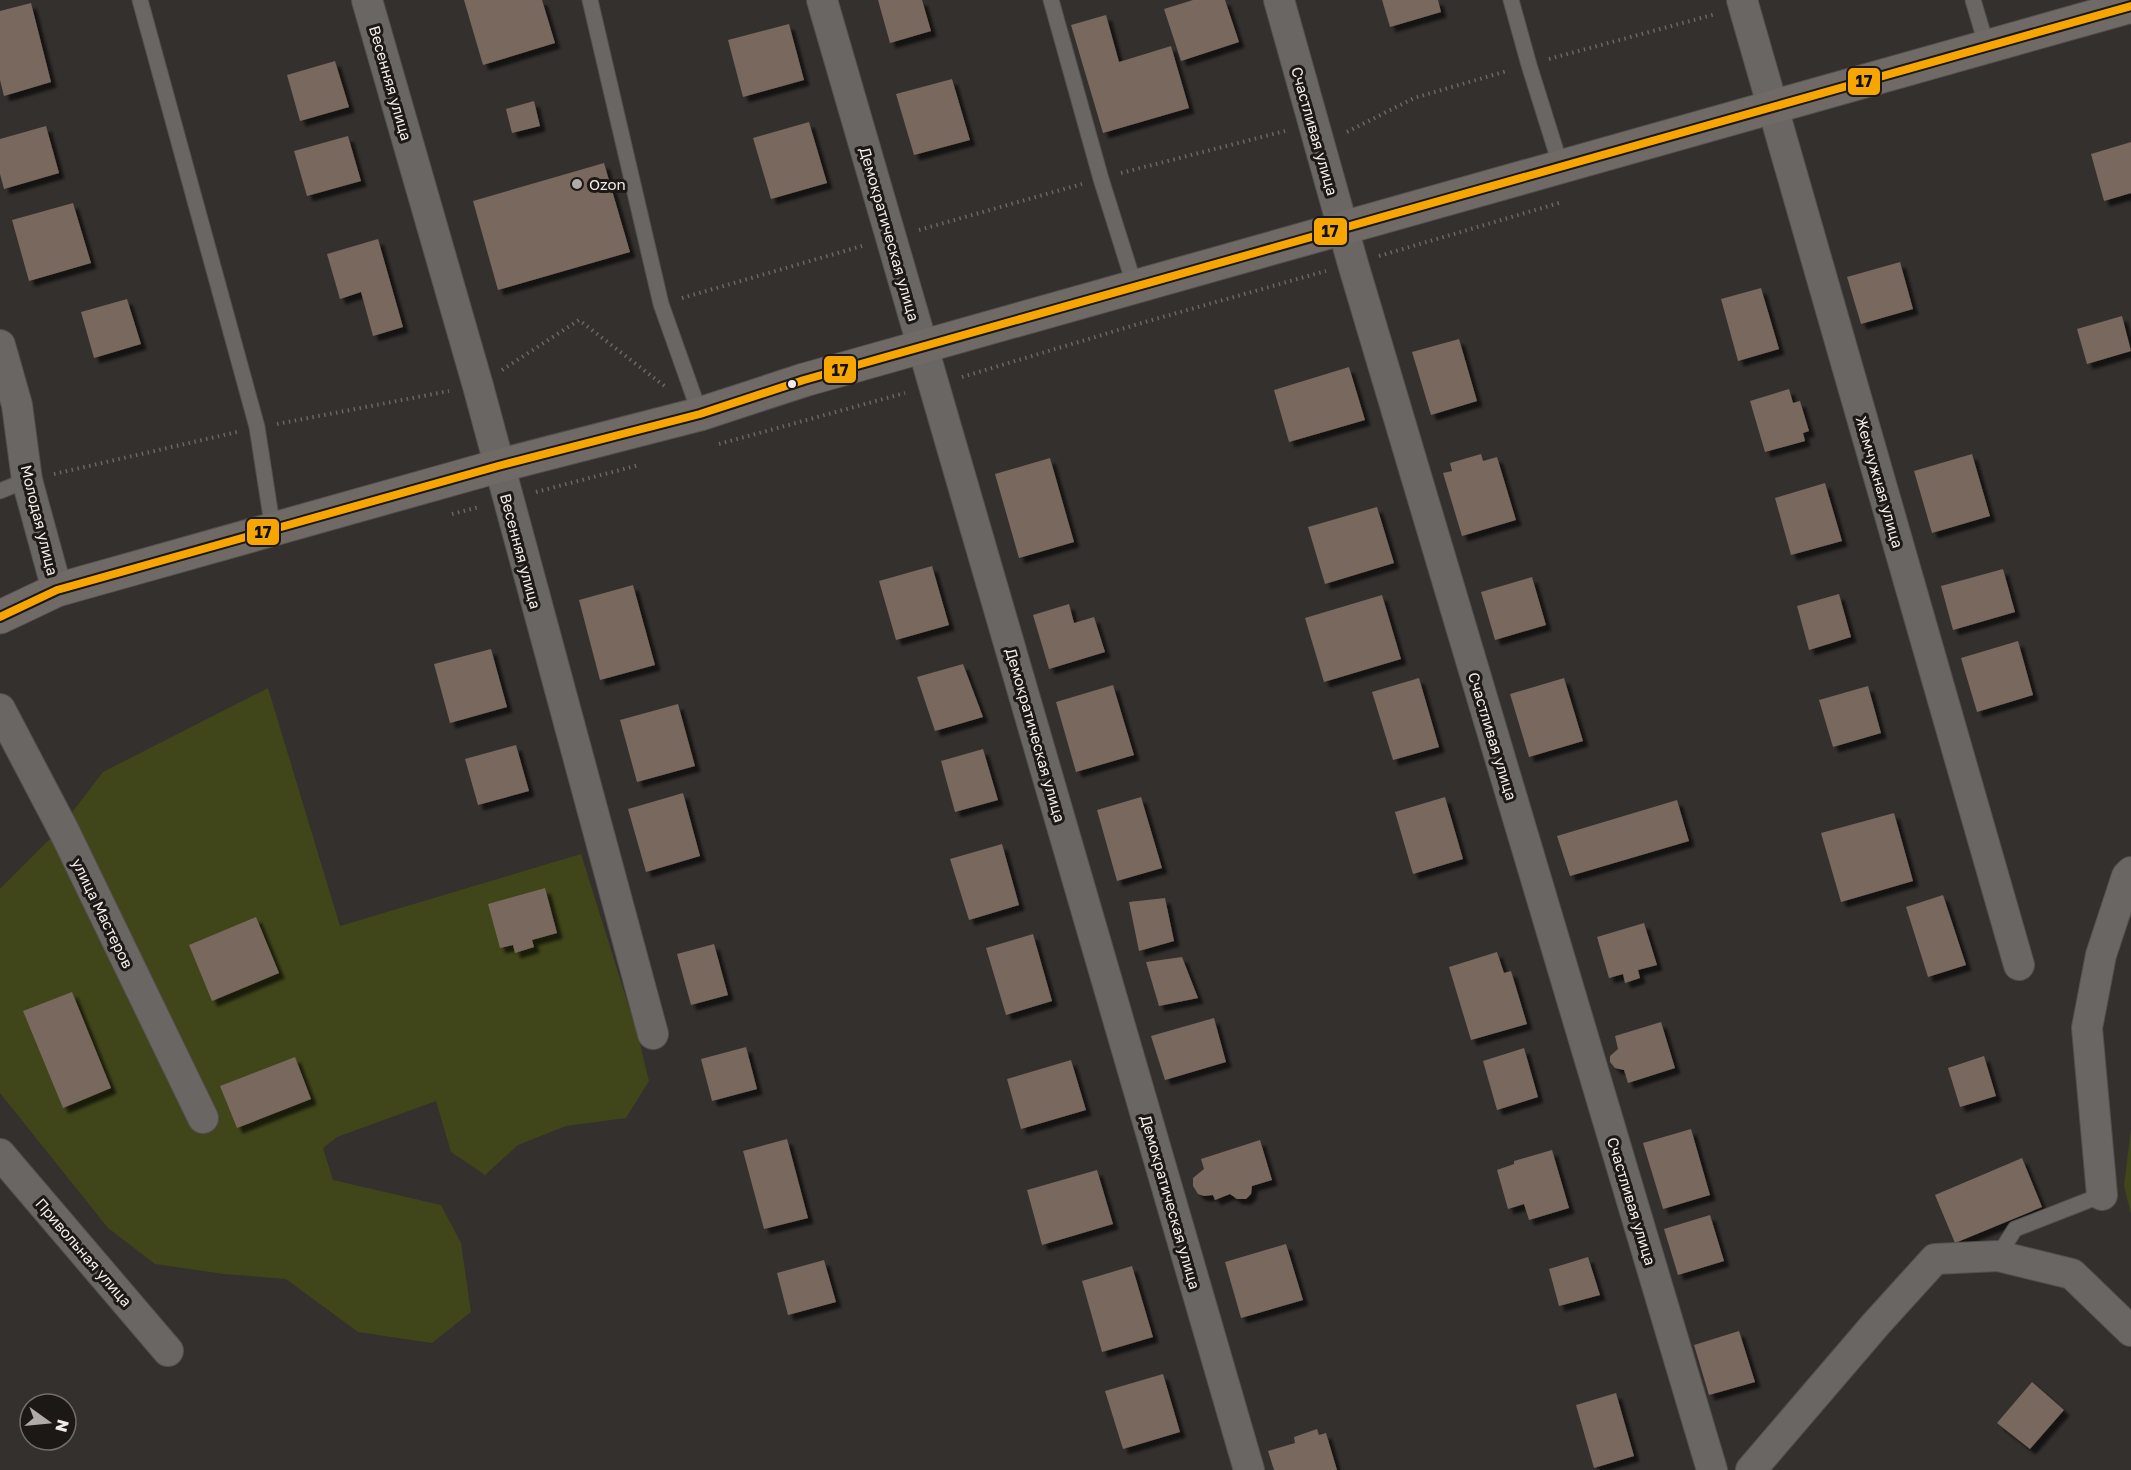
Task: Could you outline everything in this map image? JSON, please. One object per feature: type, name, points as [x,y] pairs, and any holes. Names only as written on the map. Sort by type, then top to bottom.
[{"type":"street","name":"Весенняя улица","points":[[367,0],[478,386],[653,1034]]},
{"type":"street","name":"Демократическая улица","points":[[822,0],[1249,1470]]},
{"type":"street","name":"Счастливая улица","points":[[1279,0],[1312,124],[1712,1470]]},
{"type":"street","name":"Жемчужная улица","points":[[1743,3],[2019,965]]},
{"type":"street","points":[[0,617],[57,590],[498,466],[700,414],[804,380],[2131,6]]},
{"type":"street","name":"Молодая улица","points":[[0,345],[17,405],[27,480],[57,590]]},
{"type":"street","name":"улица Мастеров","points":[[0,709],[64,831],[203,1118]]},
{"type":"street","points":[[2102,1195],[2087,1028],[2101,955],[2127,876],[2131,872]]},
{"type":"street","name":"Привольная улица","points":[[0,1154],[168,1350]]},
{"type":"street","points":[[1751,1470],[1935,1259],[1998,1256],[2072,1274],[2131,1331]]},
{"type":"lane","points":[[140,0],[258,427],[273,530]]},
{"type":"lane","points":[[590,0],[661,304],[700,414]]},
{"type":"lane","points":[[1051,0],[1101,178],[1135,287]]},
{"type":"lane","points":[[1511,0],[1561,167]]},
{"type":"lane","points":[[1973,0],[1987,47]]},
{"type":"lane","points":[[0,491],[27,480]]},
{"type":"lane","points":[[1998,1256],[2015,1229],[2102,1195]]},
{"type":"path","points":[[661,304],[1101,178],[1312,124],[1345,133],[1414,98],[1743,3]]},
{"type":"path","points":[[27,480],[258,427],[478,386],[579,320],[700,414]]},
{"type":"green space","points":[[268,688],[340,926],[581,854],[638,1036],[649,1081],[626,1118],[566,1126],[518,1145],[485,1175],[451,1152],[436,1101],[337,1137],[323,1148],[333,1180],[441,1205],[461,1243],[471,1312],[432,1343],[358,1332],[286,1279],[224,1274],[155,1264],[108,1228],[0,1093],[0,889],[56,833],[103,772]]},
{"type":"green space","points":[[2131,1128],[2131,1215],[2124,1186]]},
{"type":"building","points":[[464,0],[542,0],[555,43],[483,65]]},
{"type":"building","points":[[878,0],[922,0],[931,31],[890,43]]},
{"type":"building","points":[[1193,0],[1225,0],[1239,42],[1181,61],[1164,9]]},
{"type":"building","points":[[1382,0],[1438,0],[1441,12],[1390,27]]},
{"type":"building","points":[[31,3],[51,82],[4,96],[0,80],[0,11]]},
{"type":"building","points":[[1106,15],[1119,62],[1171,46],[1189,108],[1103,133],[1071,25]]},
{"type":"building","points":[[789,24],[804,80],[743,97],[728,40]]},
{"type":"building","points":[[335,61],[349,107],[300,121],[287,75]]},
{"type":"building","points":[[952,79],[970,140],[914,155],[896,94]]},
{"type":"building","points":[[534,101],[540,126],[512,133],[506,109]]},
{"type":"building","points":[[809,122],[827,183],[771,199],[753,138]]},
{"type":"building","points":[[46,126],[59,173],[4,189],[0,174],[0,139]]},
{"type":"building","points":[[348,136],[361,181],[307,196],[294,151]]},
{"type":"building","points":[[2131,142],[2131,193],[2104,201],[2091,154]]},
{"type":"building","points":[[604,163],[630,252],[498,290],[473,201]]},
{"type":"building","points":[[73,203],[91,263],[29,281],[12,220]]},
{"type":"building","points":[[378,239],[403,327],[373,336],[361,292],[340,299],[327,254]]},
{"type":"building","points":[[1900,262],[1913,309],[1861,324],[1847,277]]},
{"type":"building","points":[[1761,288],[1779,349],[1738,361],[1721,299]]},
{"type":"building","points":[[127,299],[141,344],[94,358],[81,312]]},
{"type":"building","points":[[2122,316],[2131,351],[2087,364],[2077,329]]},
{"type":"building","points":[[1459,339],[1477,401],[1431,415],[1412,352]]},
{"type":"building","points":[[1349,367],[1365,420],[1289,442],[1274,390]]},
{"type":"building","points":[[1789,389],[1793,403],[1800,401],[1809,431],[1803,433],[1805,441],[1765,452],[1750,401]]},
{"type":"building","points":[[1481,454],[1483,461],[1497,457],[1516,520],[1462,536],[1443,473],[1452,471],[1450,463]]},
{"type":"building","points":[[1972,454],[1990,516],[1932,533],[1914,471]]},
{"type":"building","points":[[1050,458],[1074,542],[1019,558],[995,474]]},
{"type":"building","points":[[1825,483],[1842,541],[1791,555],[1775,498]]},
{"type":"building","points":[[1377,507],[1394,563],[1325,584],[1308,527]]},
{"type":"building","points":[[932,566],[949,625],[896,640],[879,581]]},
{"type":"building","points":[[2003,569],[2015,612],[1953,630],[1941,586]]},
{"type":"building","points":[[1532,577],[1546,625],[1495,640],[1481,592]]},
{"type":"building","points":[[633,585],[655,665],[600,680],[579,600]]},
{"type":"building","points":[[1839,594],[1851,637],[1809,650],[1797,606]]},
{"type":"building","points":[[1382,595],[1401,659],[1324,682],[1305,618]]},
{"type":"building","points":[[1069,604],[1074,623],[1094,617],[1105,652],[1049,669],[1033,615]]},
{"type":"building","points":[[2018,641],[2033,695],[1977,712],[1961,658]]},
{"type":"building","points":[[491,649],[507,707],[450,723],[434,664]]},
{"type":"building","points":[[963,664],[983,717],[935,731],[917,677]]},
{"type":"building","points":[[1419,678],[1439,747],[1393,760],[1372,692]]},
{"type":"building","points":[[1564,678],[1583,741],[1529,757],[1510,694]]},
{"type":"building","points":[[1113,685],[1134,755],[1076,772],[1056,702]]},
{"type":"building","points":[[1868,686],[1881,733],[1833,747],[1819,700]]},
{"type":"building","points":[[678,704],[695,766],[637,782],[620,720]]},
{"type":"building","points":[[516,745],[529,791],[478,805],[465,759]]},
{"type":"building","points":[[983,749],[998,800],[955,812],[941,761]]},
{"type":"building","points":[[683,793],[700,856],[646,872],[628,809]]},
{"type":"building","points":[[1141,797],[1162,868],[1117,881],[1097,810]]},
{"type":"building","points":[[1445,797],[1463,859],[1413,874],[1395,812]]},
{"type":"building","points":[[1677,800],[1689,841],[1570,876],[1557,836]]},
{"type":"building","points":[[1894,813],[1913,881],[1841,902],[1821,833]]},
{"type":"building","points":[[1002,844],[1019,905],[969,920],[950,859]]},
{"type":"building","points":[[545,888],[557,933],[532,940],[534,947],[515,953],[513,945],[500,948],[488,904]]},
{"type":"building","points":[[1943,895],[1966,965],[1928,977],[1906,907]]},
{"type":"building","points":[[1165,898],[1174,941],[1139,951],[1129,902]]},
{"type":"building","points":[[256,917],[279,973],[212,1001],[189,945]]},
{"type":"building","points":[[1644,923],[1657,965],[1638,970],[1640,978],[1625,983],[1623,974],[1609,978],[1597,937]]},
{"type":"building","points":[[1033,934],[1052,1001],[1006,1015],[986,948]]},
{"type":"building","points":[[714,944],[728,995],[691,1005],[677,954]]},
{"type":"building","points":[[1497,952],[1504,973],[1511,971],[1527,1024],[1471,1040],[1449,967]]},
{"type":"building","points":[[1182,957],[1198,998],[1159,1006],[1146,962]]},
{"type":"building","points":[[72,992],[111,1088],[63,1108],[23,1011]]},
{"type":"building","points":[[1214,1018],[1226,1062],[1165,1080],[1151,1036]]},
{"type":"building","points":[[1661,1022],[1675,1068],[1628,1083],[1624,1070],[1615,1068],[1610,1062],[1610,1056],[1618,1049],[1615,1036]]},
{"type":"building","points":[[746,1047],[757,1089],[712,1101],[701,1059]]},
{"type":"building","points":[[1524,1048],[1538,1097],[1497,1110],[1483,1061]]},
{"type":"building","points":[[1984,1056],[1996,1096],[1960,1107],[1948,1068]]},
{"type":"building","points":[[295,1057],[311,1099],[237,1128],[220,1086]]},
{"type":"building","points":[[1071,1060],[1086,1110],[1021,1129],[1007,1079]]},
{"type":"building","points":[[1691,1129],[1710,1195],[1663,1209],[1643,1143]]},
{"type":"building","points":[[787,1139],[808,1218],[764,1229],[743,1151]]},
{"type":"building","points":[[1260,1140],[1272,1180],[1252,1186],[1251,1194],[1246,1199],[1237,1199],[1230,1194],[1215,1200],[1213,1195],[1198,1194],[1193,1186],[1193,1178],[1204,1169],[1201,1159]]},
{"type":"building","points":[[1552,1150],[1569,1208],[1529,1220],[1524,1204],[1508,1209],[1497,1170],[1514,1164],[1514,1161]]},
{"type":"building","points":[[2022,1158],[2042,1207],[1955,1243],[1935,1195]]},
{"type":"building","points":[[1097,1170],[1113,1224],[1042,1245],[1027,1190]]},
{"type":"building","points":[[1710,1215],[1724,1261],[1678,1275],[1664,1229]]},
{"type":"building","points":[[1286,1244],[1303,1300],[1241,1318],[1225,1262]]},
{"type":"building","points":[[1588,1257],[1600,1295],[1559,1306],[1549,1269]]},
{"type":"building","points":[[824,1260],[836,1302],[788,1315],[777,1273]]},
{"type":"building","points":[[1132,1266],[1153,1337],[1102,1352],[1082,1281]]},
{"type":"building","points":[[1739,1331],[1755,1382],[1709,1395],[1694,1345]]},
{"type":"building","points":[[1163,1374],[1180,1432],[1123,1449],[1105,1391]]},
{"type":"building","points":[[2032,1382],[2064,1410],[2030,1449],[1997,1423]]},
{"type":"building","points":[[1616,1393],[1634,1456],[1594,1468],[1576,1405]]},
{"type":"building","points":[[1317,1429],[1319,1435],[1326,1433],[1337,1470],[1274,1470],[1268,1451],[1295,1443],[1294,1437]]},
{"type":"transit line","name":"17","points":[[0,617],[57,590],[498,466],[700,414],[804,380],[2131,6]]},
{"type":"place","name":"Ozon","points":[[577,184]]}]
